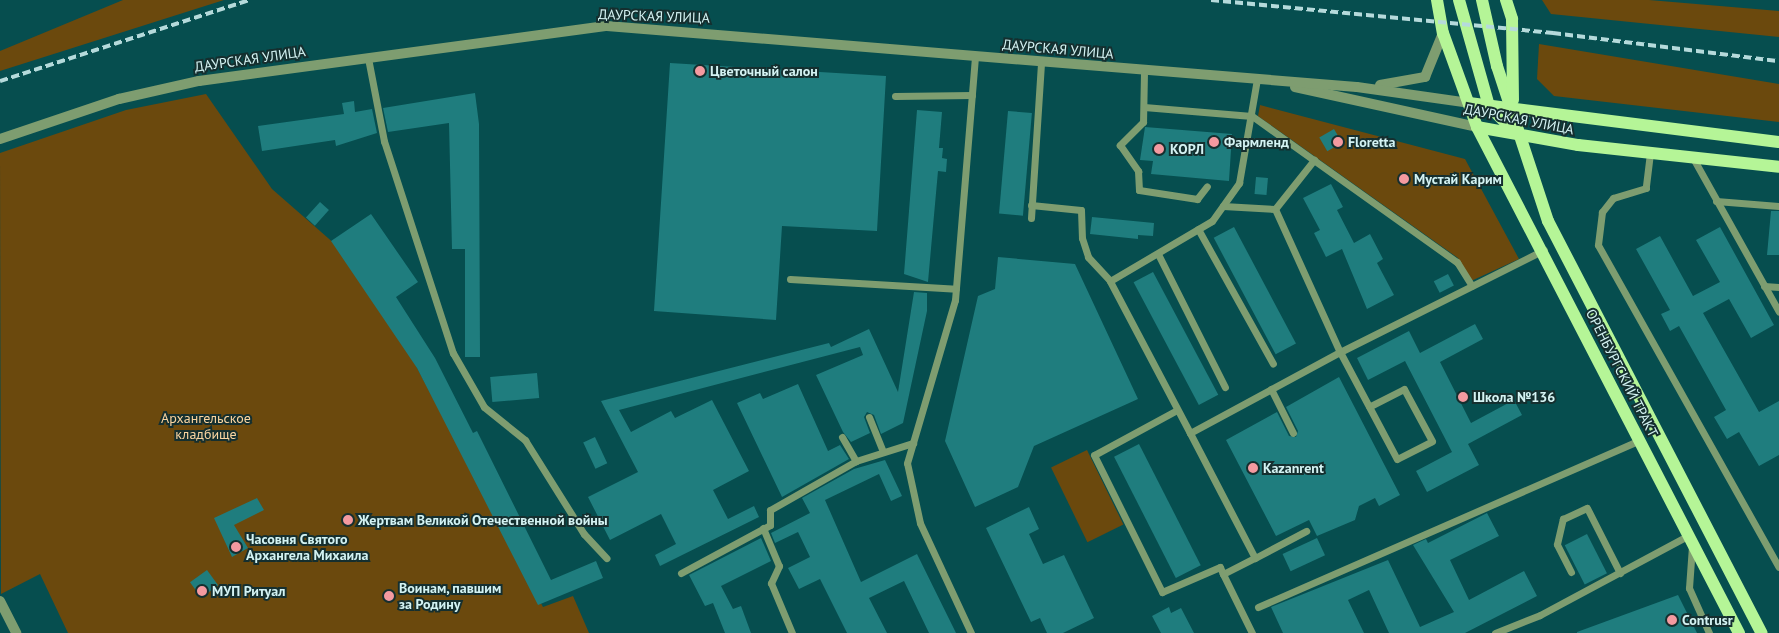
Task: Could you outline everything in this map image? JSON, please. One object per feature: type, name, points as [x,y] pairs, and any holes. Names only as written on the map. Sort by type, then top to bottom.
[{"type":"main road","name":"ОРЕНБУРГСКИЙ ТРАКТ","points":[[1437,0],[1443,33],[1477,127],[1544,250],[1739,633]]},
{"type":"main road","points":[[1458,0],[1489,106],[1504,127],[1521,136]]},
{"type":"main road","points":[[1482,0],[1497,66],[1513,110]]},
{"type":"main road","points":[[1506,0],[1512,19],[1513,110]]},
{"type":"main road","name":"ДАУРСКАЯ УЛИЦА","points":[[1469,103],[1779,142]]},
{"type":"main road","name":"ОРЕНБУРГСКИЙ ТРАКТ","points":[[1513,110],[1548,221],[1762,633]]},
{"type":"main road","name":"ДАУРСКАЯ УЛИЦА","points":[[1477,127],[1521,136],[1779,168]]},
{"type":"street","name":"ДАУРСКАЯ УЛИЦА","points":[[0,139],[119,99],[181,85],[607,26],[1144,72],[1357,87],[1469,103]]},
{"type":"street","points":[[1357,87],[1404,84],[1424,76],[1443,33]]},
{"type":"street","name":"ДАУРСКАЯ УЛИЦА","points":[[1257,79],[1477,127]]},
{"type":"street","points":[[0,601],[16,633]]},
{"type":"lane","points":[[971,633],[920,523],[907,463],[956,289],[975,57]]},
{"type":"lane","points":[[368,58],[384,141],[453,353],[484,407],[525,440],[584,534],[606,558]]},
{"type":"lane","points":[[1031,218],[1041,63]]},
{"type":"lane","points":[[1144,72],[1143,122],[1120,145],[1138,171],[1139,190],[1197,199],[1207,186]]},
{"type":"lane","points":[[1110,281],[1198,229],[1222,206],[1239,183],[1257,79]]},
{"type":"lane","points":[[895,96],[972,95]]},
{"type":"lane","points":[[1144,106],[1252,116],[1457,262],[1472,286]]},
{"type":"lane","points":[[1650,153],[1646,188],[1613,198],[1602,212],[1598,245],[1779,567]]},
{"type":"lane","points":[[1693,158],[1779,312]]},
{"type":"lane","points":[[1275,209],[1314,160]]},
{"type":"lane","points":[[1716,201],[1779,206]]},
{"type":"lane","points":[[1032,206],[1081,210],[1082,238],[1088,257],[1110,281],[1254,558]]},
{"type":"lane","points":[[1222,206],[1275,209]]},
{"type":"lane","points":[[1275,209],[1340,352],[1397,459],[1432,441],[1404,388],[1370,407]]},
{"type":"lane","points":[[1198,229],[1273,364]]},
{"type":"lane","points":[[1190,433],[1340,352],[1544,250]]},
{"type":"lane","points":[[1158,254],[1225,387]]},
{"type":"lane","points":[[790,279],[956,289]]},
{"type":"lane","points":[[1764,286],[1779,287]]},
{"type":"lane","points":[[1270,389],[1293,433]]},
{"type":"lane","points":[[1177,410],[1094,455],[1162,592],[1220,567],[1252,633]]},
{"type":"lane","points":[[869,416],[882,449]]},
{"type":"lane","points":[[842,437],[856,461]]},
{"type":"lane","points":[[1258,607],[1640,440]]},
{"type":"lane","points":[[682,573],[770,525],[770,510],[856,461],[882,449],[913,443]]},
{"type":"lane","points":[[1571,572],[1557,544],[1562,519],[1587,508],[1620,573]]},
{"type":"lane","points":[[763,528],[779,566],[771,583],[792,633]]},
{"type":"lane","points":[[1223,574],[1306,532]]},
{"type":"lane","points":[[1495,633],[1691,539],[1689,588],[1709,633]]},
{"type":"green space","points":[[123,0],[224,0],[0,71],[0,51]]},
{"type":"green space","points":[[1542,0],[1649,0],[1779,11],[1779,37],[1551,14]]},
{"type":"green space","points":[[1539,44],[1779,84],[1779,122],[1554,96],[1537,79]]},
{"type":"green space","name":"Архангельское кладбище","points":[[206,94],[272,189],[336,245],[415,364],[543,607],[573,596],[589,633],[68,633],[40,574],[1,594],[0,153],[126,110]]},
{"type":"green space","points":[[1260,105],[1465,159],[1519,259],[1471,281],[1458,258],[1258,116]]},
{"type":"green space","points":[[1087,450],[1123,525],[1087,542],[1051,468]]},
{"type":"building","points":[[670,63],[886,76],[877,231],[782,226],[776,320],[654,311]]},
{"type":"building","points":[[475,93],[479,124],[480,357],[465,357],[465,249],[452,249],[449,123],[388,132],[383,108]]},
{"type":"building","points":[[354,101],[355,112],[372,109],[377,133],[336,146],[335,140],[262,151],[258,126],[344,114],[342,103]]},
{"type":"building","points":[[917,110],[942,112],[939,148],[943,148],[942,158],[947,159],[946,172],[938,171],[928,282],[904,274]]},
{"type":"building","points":[[1008,111],[1032,113],[1023,216],[999,214]]},
{"type":"building","points":[[1145,127],[1232,134],[1229,181],[1151,174],[1153,161],[1140,160]]},
{"type":"building","points":[[1334,129],[1342,143],[1327,151],[1319,138]]},
{"type":"building","points":[[1256,177],[1268,178],[1266,195],[1255,194]]},
{"type":"building","points":[[1331,184],[1343,207],[1337,210],[1354,243],[1370,234],[1383,259],[1377,263],[1394,295],[1367,309],[1342,249],[1326,257],[1314,233],[1320,230],[1303,198]]},
{"type":"building","points":[[320,202],[329,210],[315,226],[306,218]]},
{"type":"building","points":[[1771,211],[1779,211],[1779,255],[1767,255]]},
{"type":"building","points":[[371,214],[418,282],[396,297],[435,358],[473,433],[477,431],[551,580],[596,561],[603,578],[538,605],[417,368],[331,241]]},
{"type":"building","points":[[1092,217],[1154,223],[1153,236],[1138,235],[1138,239],[1090,234]]},
{"type":"building","points":[[1234,227],[1296,344],[1276,354],[1214,238]]},
{"type":"building","points":[[1720,227],[1774,325],[1751,338],[1729,299],[1703,313],[1759,412],[1779,401],[1779,455],[1759,466],[1739,432],[1727,439],[1714,417],[1726,410],[1679,326],[1670,331],[1661,314],[1670,310],[1636,249],[1660,236],[1693,296],[1720,282],[1696,240]]},
{"type":"building","points":[[998,257],[1075,264],[1138,399],[1034,446],[1018,487],[975,507],[945,441],[978,296],[995,289]]},
{"type":"building","points":[[1153,272],[1218,395],[1199,405],[1134,282]]},
{"type":"building","points":[[1448,274],[1454,286],[1440,293],[1434,281]]},
{"type":"building","points":[[914,292],[927,293],[927,311],[903,423],[881,434],[874,415],[867,412],[864,417],[870,433],[851,442],[843,432],[816,375],[863,355],[860,347],[619,410],[631,432],[671,411],[675,418],[712,400],[749,471],[713,490],[728,519],[754,506],[759,517],[660,566],[655,555],[676,544],[661,514],[610,540],[588,497],[638,472],[601,401],[829,343],[831,347],[869,329],[898,392]]},
{"type":"building","points":[[1475,324],[1483,339],[1440,362],[1471,423],[1514,400],[1522,415],[1468,444],[1479,465],[1427,492],[1416,471],[1452,452],[1405,361],[1368,380],[1357,358],[1409,331],[1420,353]]},
{"type":"building","points":[[537,373],[539,398],[492,402],[490,377]]},
{"type":"building","points":[[1339,377],[1400,495],[1379,506],[1375,498],[1359,506],[1355,520],[1317,536],[1309,520],[1276,536],[1226,440],[1277,412],[1289,436],[1296,437],[1298,431],[1286,407]]},
{"type":"building","points":[[798,384],[828,451],[840,445],[849,459],[782,497],[737,403],[760,393],[763,399]]},
{"type":"building","points":[[595,437],[607,463],[595,469],[583,442]]},
{"type":"building","points":[[1139,444],[1201,565],[1176,578],[1114,457]]},
{"type":"building","points":[[885,460],[902,496],[891,501],[879,474],[825,500],[861,582],[917,554],[956,633],[929,633],[904,581],[869,598],[887,633],[847,633],[820,579],[799,589],[788,568],[810,557],[798,532],[775,543],[771,533],[810,513],[802,498],[854,469]]},
{"type":"building","points":[[257,498],[264,510],[234,525],[248,548],[232,557],[214,518]]},
{"type":"building","points":[[1029,507],[1039,529],[1029,534],[1043,564],[1064,555],[1094,618],[1063,633],[1047,633],[1040,618],[1031,622],[986,528]]},
{"type":"building","points":[[1487,513],[1499,536],[1450,560],[1469,600],[1524,571],[1537,596],[1465,633],[1389,633],[1369,590],[1348,600],[1364,633],[1283,633],[1271,607],[1388,560],[1420,627],[1454,612],[1413,545],[1426,539],[1428,543]]},
{"type":"building","points":[[1587,534],[1607,573],[1585,585],[1565,545]]},
{"type":"building","points":[[761,538],[771,561],[721,586],[733,609],[741,606],[751,633],[725,633],[713,603],[705,606],[689,575]]},
{"type":"building","points":[[1317,538],[1325,555],[1291,571],[1283,554]]},
{"type":"building","points":[[207,570],[218,585],[201,598],[190,582]]},
{"type":"building","points":[[1678,595],[1697,633],[1577,633],[1577,632]]},
{"type":"building","points":[[1169,607],[1171,613],[1181,608],[1194,633],[1161,633],[1152,616]]},
{"type":"railway","points":[[0,81],[249,0]]},
{"type":"railway","points":[[1211,0],[1553,33],[1779,61]]},
{"type":"place","name":"Цветочный салон","points":[[700,71]]},
{"type":"place","name":"Фармленд","points":[[1214,142]]},
{"type":"place","name":"Floretta","points":[[1338,142]]},
{"type":"place","name":"КОРЛ","points":[[1159,149]]},
{"type":"place","name":"Мустай Карим","points":[[1404,179]]},
{"type":"place","name":"Школа №136","points":[[1463,397]]},
{"type":"place","name":"Kazanrent","points":[[1253,468]]},
{"type":"place","name":"Жертвам Великой Отечественной войны","points":[[348,520]]},
{"type":"place","name":"Часовня Святого Архангела Михаила","points":[[236,547]]},
{"type":"place","name":"МУП Ритуал","points":[[202,591]]},
{"type":"place","name":"Воинам, павшим за Родину","points":[[389,596]]},
{"type":"place","name":"Contrusr","points":[[1672,620]]}]
